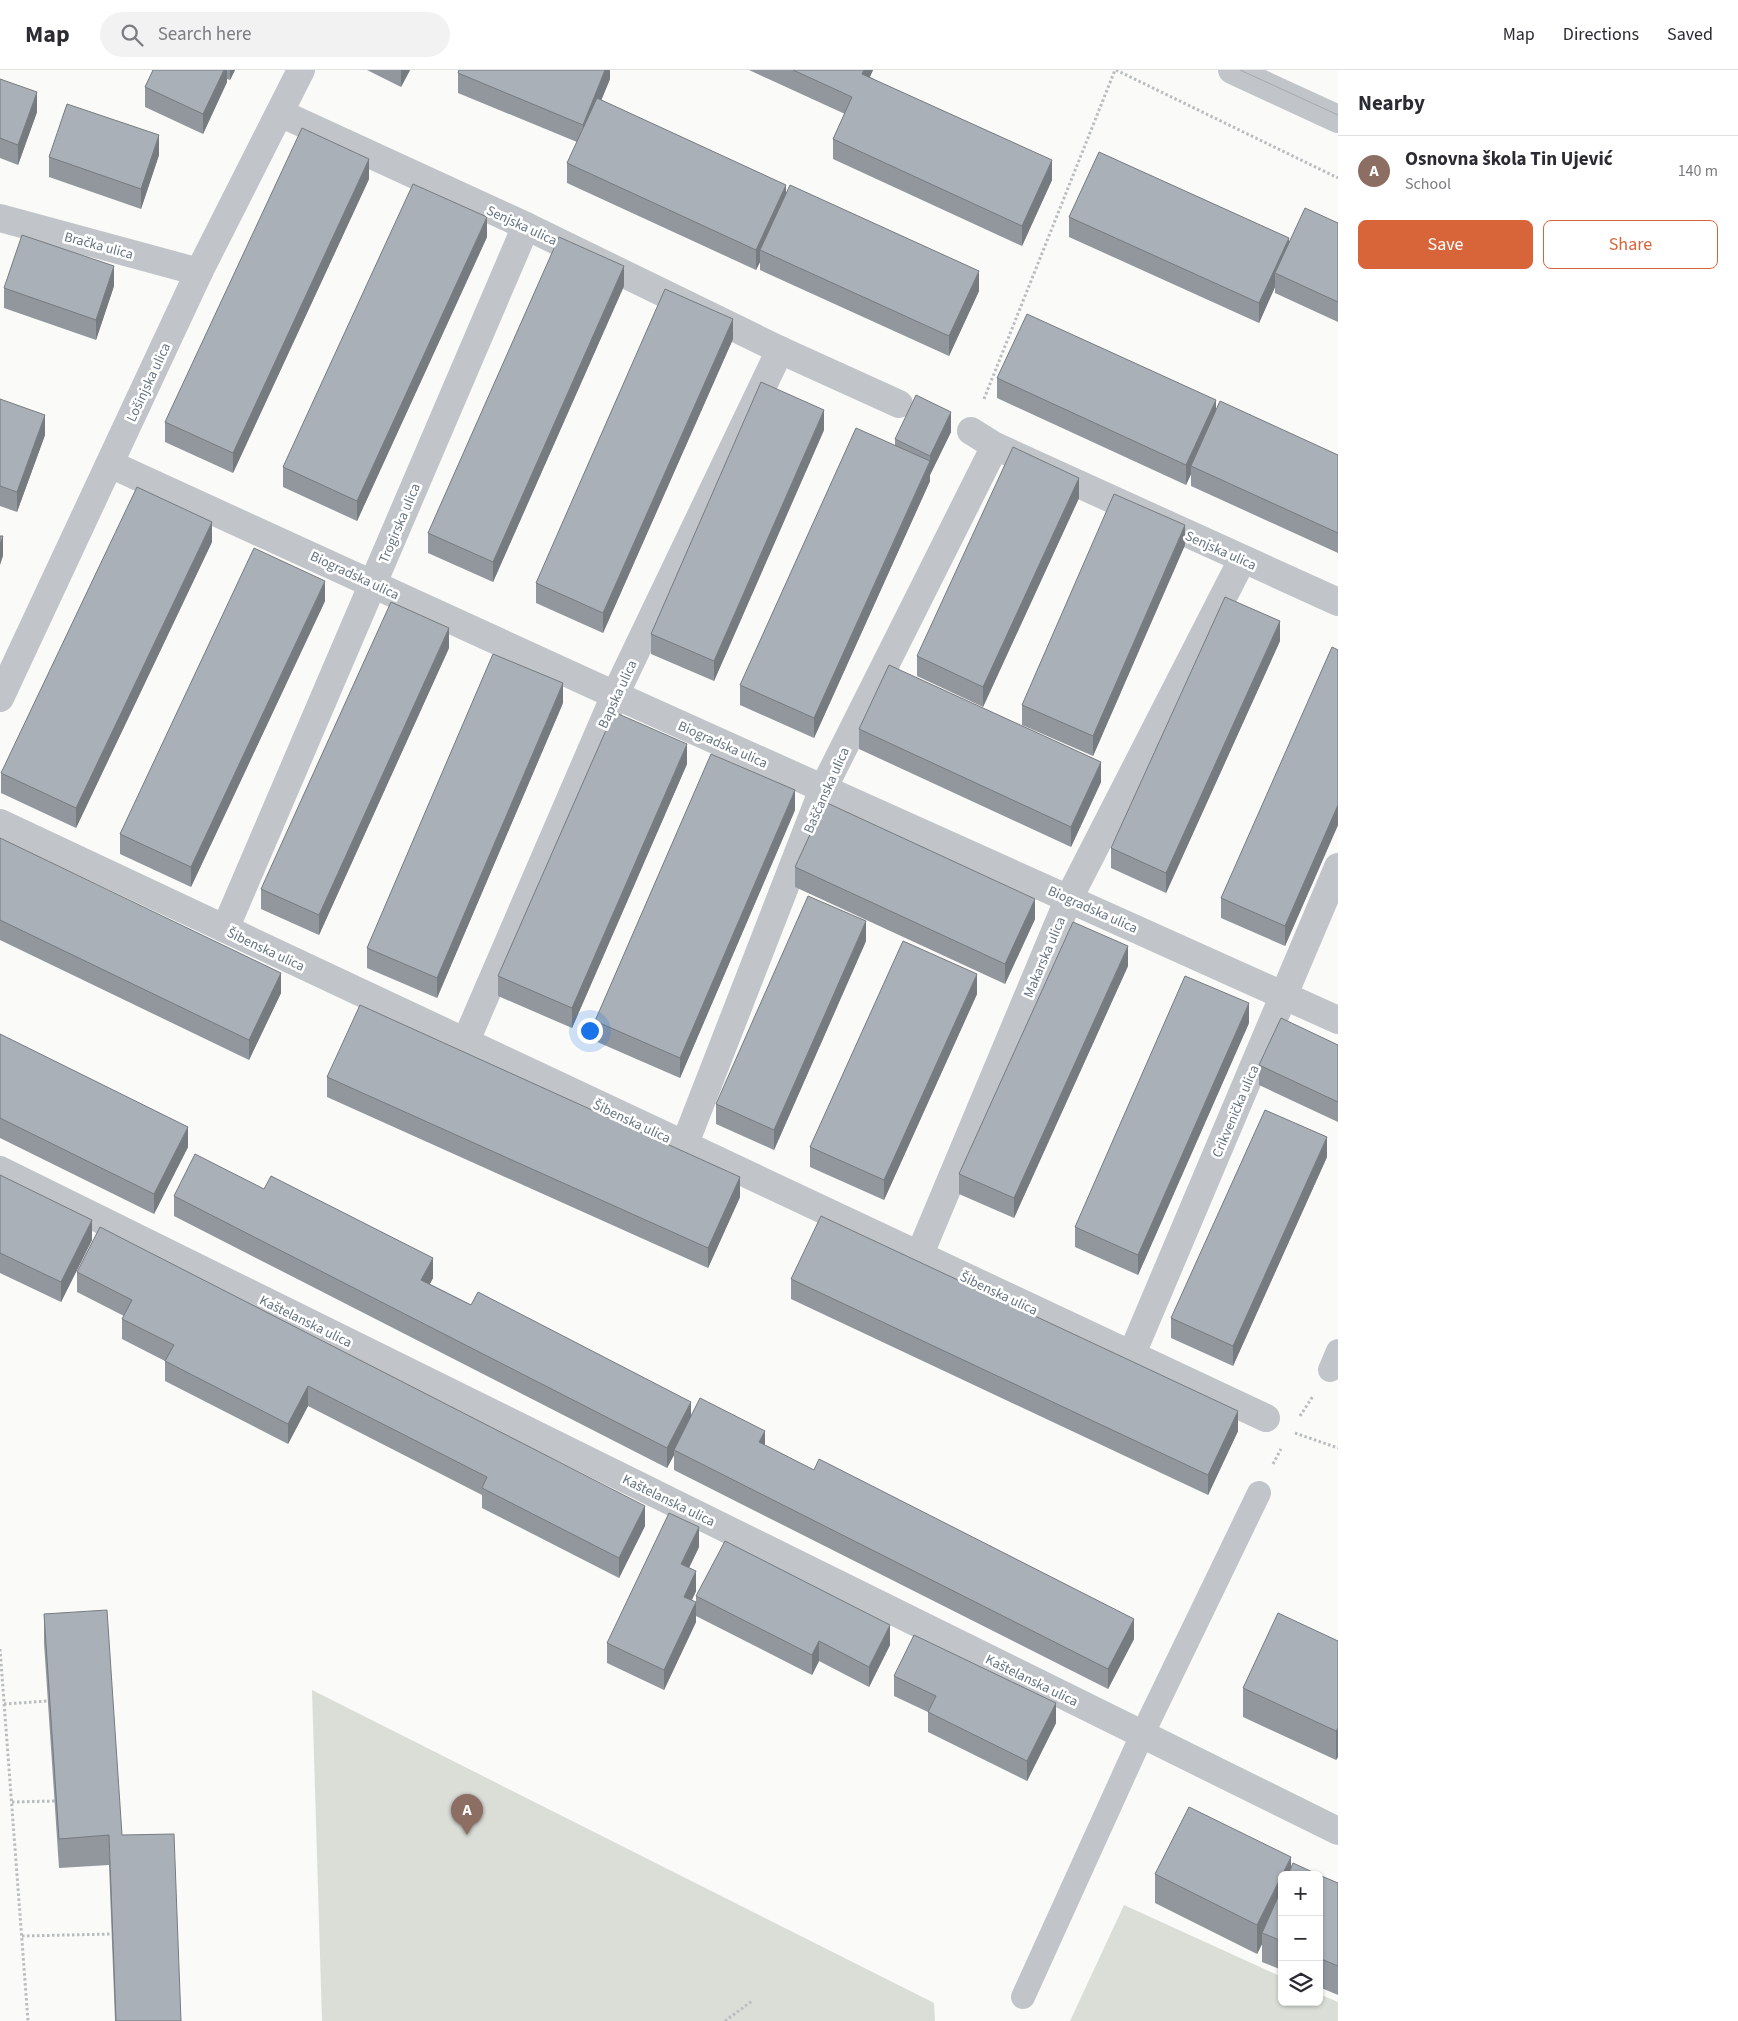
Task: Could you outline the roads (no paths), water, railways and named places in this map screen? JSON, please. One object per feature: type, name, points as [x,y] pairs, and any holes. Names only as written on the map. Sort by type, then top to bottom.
[{"type":"street","name":"Lošinjska ulica","points":[[0,698],[199,272],[301,70]]},
{"type":"street","points":[[1232,70],[1338,119]]},
{"type":"street","name":"Senjska ulica","points":[[280,113],[526,226],[780,350],[899,404]]},
{"type":"street","name":"Bračka ulica","points":[[0,218],[199,272]]},
{"type":"street","name":"Trogirska ulica","points":[[225,930],[526,226]]},
{"type":"street","name":"Bapska ulica","points":[[465,1043],[615,695],[780,350]]},
{"type":"street","name":"Senjska ulica","points":[[971,432],[995,446],[1242,560],[1338,602]]},
{"type":"street","name":"Baščanska ulica","points":[[684,1146],[823,789],[995,446]]},
{"type":"street","name":"Biogradska ulica","points":[[110,464],[615,695],[1338,1020]]},
{"type":"street","name":"Makarska ulica","points":[[919,1256],[1069,898],[1242,560]]},
{"type":"street","name":"Šibenska ulica","points":[[0,823],[1266,1418]]},
{"type":"street","name":"Crikvenička ulica","points":[[1131,1356],[1338,867]]},
{"type":"street","name":"Kaštelanska ulica","points":[[0,1170],[1338,1831]]},
{"type":"lane","points":[[1023,1997],[1142,1735],[1259,1493]]},
{"type":"tram line","points":[[1240,70],[1338,115]]},
{"type":"place","name":"Osnovna škola Tin Ujević","points":[[467,1835]]}]
